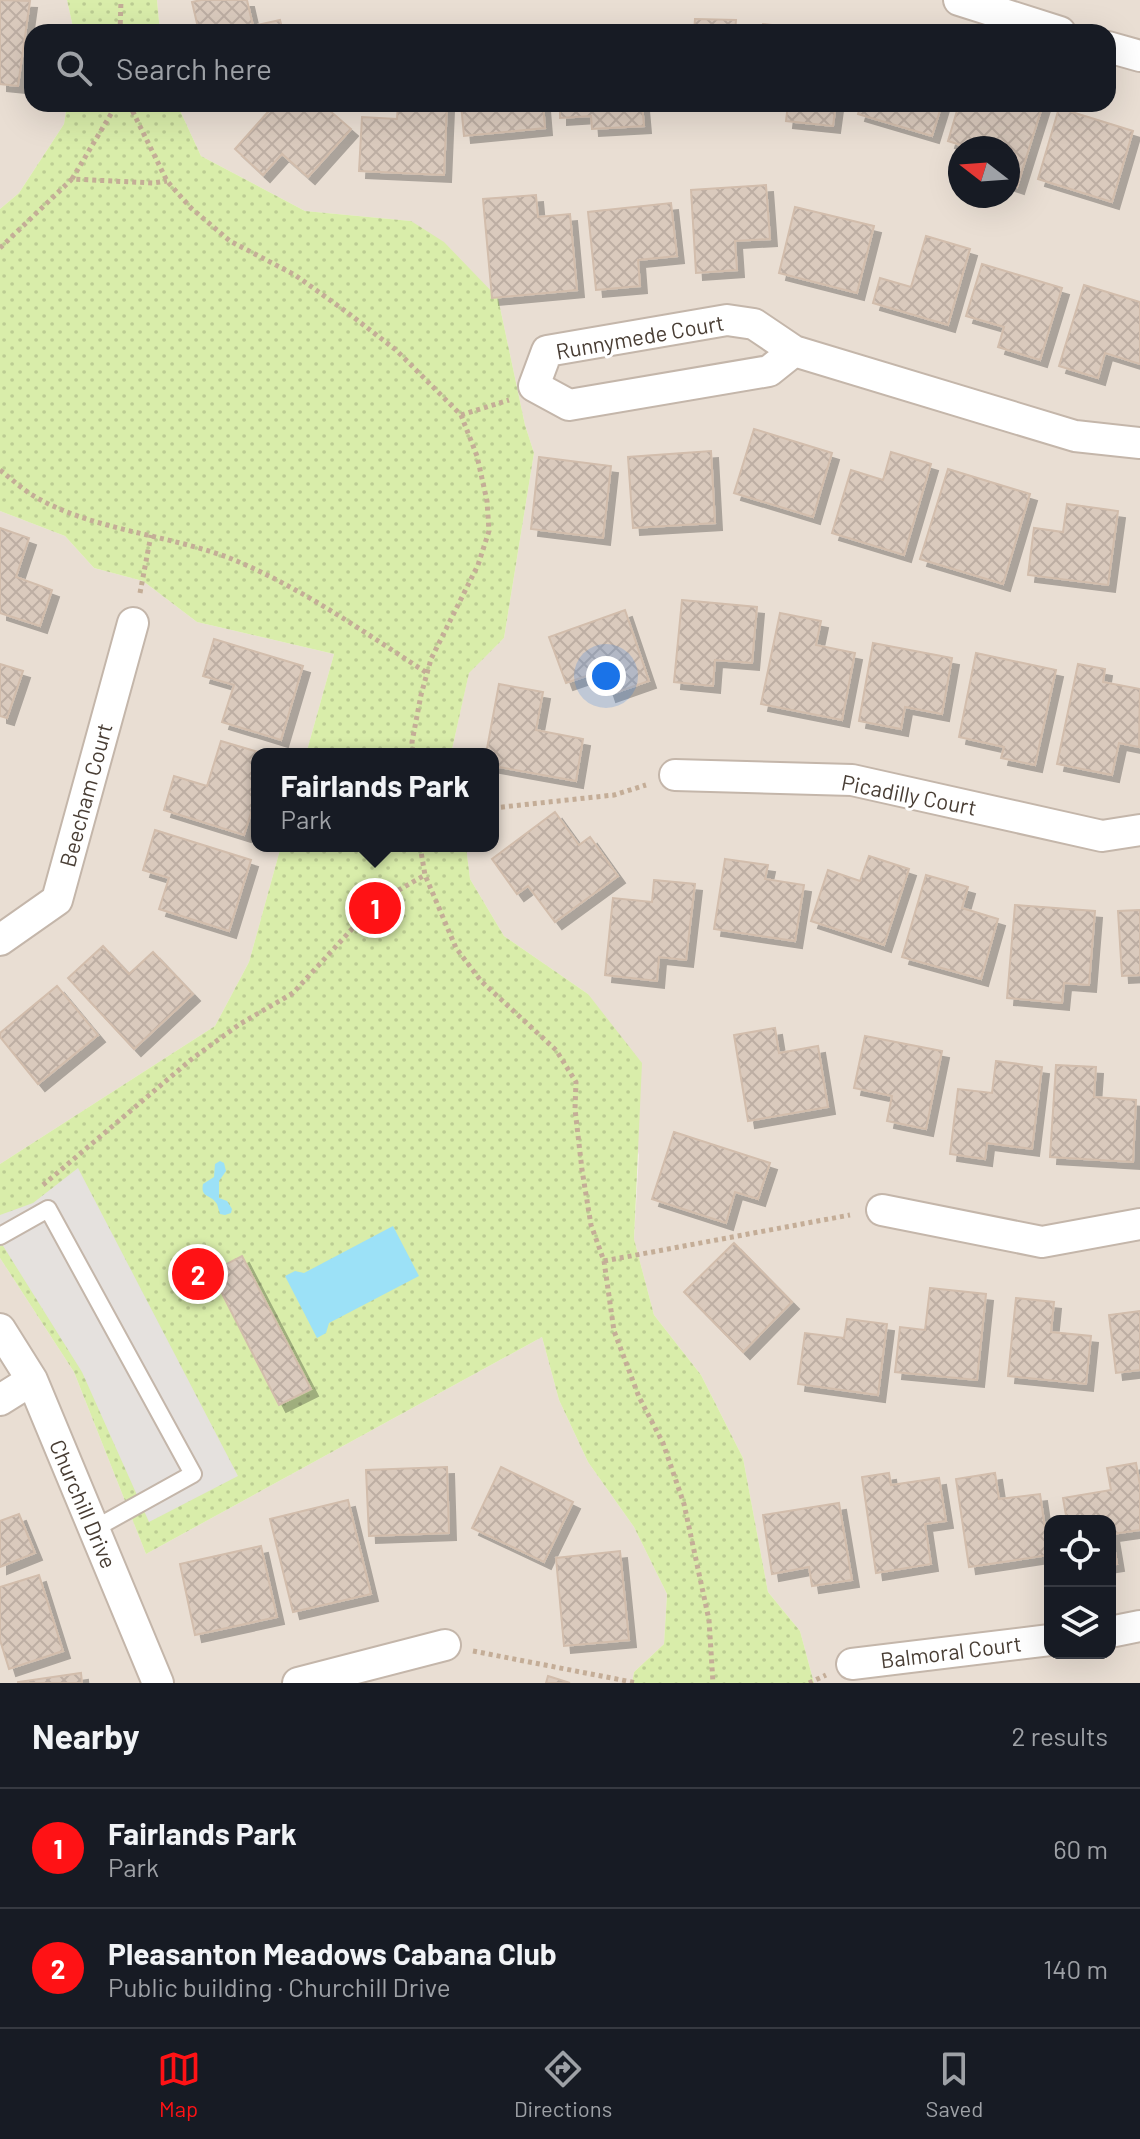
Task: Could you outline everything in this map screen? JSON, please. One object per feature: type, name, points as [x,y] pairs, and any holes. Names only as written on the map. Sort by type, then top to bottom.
[{"type":"street","points":[[959,0],[1035,24]]},
{"type":"street","points":[[1116,49],[1140,56]]},
{"type":"street","name":"Runnymede Court","points":[[794,351],[769,371],[569,405],[534,386],[547,351],[727,320],[754,324],[794,351],[1075,436],[1140,443]]},
{"type":"street","name":"Beecham Court","points":[[0,940],[57,900],[133,623]]},
{"type":"street","name":"Picadilly Court","points":[[675,775],[852,780],[1102,836],[1140,830]]},
{"type":"street","points":[[882,1210],[1042,1242],[1140,1224]]},
{"type":"street","name":"Churchill Drive","points":[[0,1329],[32,1380],[158,1683]]},
{"type":"street","points":[[0,1400],[32,1380]]},
{"type":"street","points":[[1116,1631],[1140,1626]]},
{"type":"street","name":"Balmoral Court","points":[[852,1664],[1044,1641]]},
{"type":"street","points":[[298,1683],[445,1645]]},
{"type":"lane","points":[[0,1236],[48,1209],[193,1474],[94,1529]]},
{"type":"path","points":[[120,24],[121,0]]},
{"type":"path","points":[[0,248],[72,179],[112,112]]},
{"type":"path","points":[[133,112],[167,181],[191,208],[230,241],[295,275],[396,350],[461,415],[477,456],[487,501],[489,531],[478,565],[431,659],[415,727],[413,748]]},
{"type":"path","points":[[72,179],[167,181]]},
{"type":"path","points":[[461,415],[519,397],[534,386]]},
{"type":"path","points":[[0,470],[30,494],[78,515],[179,541],[233,560],[319,602],[427,673]]},
{"type":"path","points":[[133,623],[151,535]]},
{"type":"path","points":[[499,807],[614,795],[675,775]]},
{"type":"path","points":[[421,852],[425,875],[456,948],[481,981],[556,1050],[576,1082],[575,1109],[582,1170],[591,1225],[604,1261],[614,1331],[639,1397],[663,1443],[684,1504],[709,1620],[713,1683]]},
{"type":"path","points":[[39,1189],[193,1058],[240,1024],[293,993],[376,903],[425,875]]},
{"type":"path","points":[[604,1261],[882,1210]]},
{"type":"path","points":[[445,1645],[637,1683]]},
{"type":"shaded area","points":[[0,0],[67,0],[72,24],[24,24],[24,112],[66,112],[64,124],[19,193],[0,209]]},
{"type":"shaded area","points":[[157,0],[1140,0],[1140,1683],[814,1683],[800,1631],[768,1592],[743,1458],[701,1375],[654,1315],[634,1239],[639,1155],[588,994],[504,936],[470,879],[467,852],[499,852],[499,748],[452,748],[469,672],[504,638],[534,453],[525,425],[498,298],[411,221],[305,211],[201,156],[181,112],[1116,112],[1116,24],[159,24]]},
{"type":"shaded area","points":[[0,511],[65,536],[94,568],[143,581],[197,622],[334,654],[308,748],[251,748],[251,852],[279,852],[249,962],[215,1026],[0,1164]]},
{"type":"shaded area","points":[[78,1168],[238,1476],[149,1522],[82,1372],[0,1241],[0,1215],[33,1203]]},
{"type":"shaded area","points":[[0,1258],[74,1372],[146,1554],[542,1337],[559,1400],[588,1462],[634,1527],[667,1594],[664,1644],[634,1672],[632,1683],[0,1683]]},
{"type":"green space","points":[[67,0],[157,0],[159,24],[72,24]]},
{"type":"green space","points":[[66,112],[181,112],[201,156],[305,211],[411,221],[444,242],[498,298],[525,425],[534,453],[504,638],[469,673],[452,748],[308,748],[334,654],[197,622],[143,581],[94,568],[65,536],[0,511],[0,209],[19,193],[64,124]]},
{"type":"green space","points":[[279,852],[467,852],[470,879],[504,936],[588,994],[642,1063],[634,1239],[654,1315],[701,1375],[743,1458],[768,1592],[800,1631],[814,1683],[632,1683],[634,1672],[664,1644],[667,1594],[634,1527],[588,1462],[559,1400],[542,1337],[146,1554],[74,1372],[0,1258],[0,1164],[215,1026],[249,962]]},
{"type":"water","points":[[220,1161],[224,1163],[226,1171],[219,1181],[219,1198],[227,1201],[232,1209],[225,1215],[220,1214],[217,1204],[202,1188],[214,1177],[215,1164]]},
{"type":"water","points":[[393,1226],[419,1276],[329,1323],[326,1333],[317,1338],[285,1276],[295,1271],[304,1273]]},
{"type":"building","points":[[0,0],[30,1],[27,24],[24,24],[18,86],[0,84]]},
{"type":"building","points":[[247,0],[253,24],[197,24],[192,2]]},
{"type":"building","points":[[695,19],[736,20],[736,24],[695,24]]},
{"type":"building","points":[[268,112],[331,112],[351,129],[308,177],[282,154],[263,175],[235,149]]},
{"type":"building","points":[[397,112],[447,112],[444,175],[359,171],[362,117],[397,119]]},
{"type":"building","points":[[462,112],[544,112],[545,128],[464,136]]},
{"type":"building","points":[[560,112],[643,112],[644,126],[592,129],[591,116],[560,118]]},
{"type":"building","points":[[787,112],[835,112],[833,126],[786,121]]},
{"type":"building","points":[[859,112],[940,112],[932,136]]},
{"type":"building","points":[[957,112],[1040,112],[1020,177],[1020,136],[949,136]]},
{"type":"building","points":[[1058,112],[1072,112],[1133,131],[1112,202],[1038,179]]},
{"type":"building","points":[[766,185],[770,239],[735,241],[737,270],[696,273],[691,190]]},
{"type":"building","points":[[536,195],[538,217],[570,214],[577,290],[492,298],[483,199]]},
{"type":"building","points":[[671,203],[677,256],[638,260],[640,286],[596,290],[588,212]]},
{"type":"building","points":[[795,207],[874,226],[857,293],[779,273]]},
{"type":"building","points":[[926,236],[970,249],[948,325],[873,303],[880,278],[911,287]]},
{"type":"building","points":[[982,264],[1062,288],[1040,360],[998,347],[1004,327],[966,316]]},
{"type":"building","points":[[1084,285],[1140,302],[1140,364],[1105,353],[1098,378],[1059,366]]},
{"type":"building","points":[[754,429],[832,453],[813,517],[734,493]]},
{"type":"building","points":[[711,451],[715,523],[633,528],[628,457]]},
{"type":"building","points":[[891,452],[931,464],[904,555],[832,533],[851,470],[883,480]]},
{"type":"building","points":[[539,457],[611,466],[603,538],[531,529]]},
{"type":"building","points":[[948,469],[1030,494],[1003,584],[920,559]]},
{"type":"building","points":[[1067,504],[1118,511],[1108,585],[1028,575],[1034,528],[1063,532]]},
{"type":"building","points":[[0,528],[29,538],[16,577],[52,590],[40,626],[0,613]]},
{"type":"building","points":[[682,600],[757,607],[752,663],[715,660],[713,686],[674,682]]},
{"type":"building","points":[[625,610],[649,681],[609,695],[601,671],[566,683],[549,637]]},
{"type":"building","points":[[780,613],[821,621],[816,645],[855,653],[842,720],[761,704]]},
{"type":"building","points":[[214,639],[303,666],[281,740],[222,722],[234,685],[203,676]]},
{"type":"building","points":[[873,643],[952,658],[942,714],[905,707],[901,729],[859,721]]},
{"type":"building","points":[[976,653],[1056,670],[1035,765],[1001,758],[1004,747],[959,737]]},
{"type":"building","points":[[0,664],[23,671],[7,718],[0,716]]},
{"type":"building","points":[[1078,664],[1105,669],[1103,682],[1140,689],[1139,747],[1119,743],[1112,775],[1057,764]]},
{"type":"building","points":[[499,684],[543,692],[536,730],[583,739],[576,781],[499,767],[499,748],[487,748]]},
{"type":"building","points":[[221,741],[251,750],[251,813],[244,835],[164,810],[174,776],[207,786]]},
{"type":"building","points":[[555,812],[579,845],[590,837],[618,876],[555,922],[528,886],[517,894],[492,859]]},
{"type":"building","points":[[155,830],[251,860],[229,931],[159,909],[169,878],[143,870]]},
{"type":"building","points":[[869,856],[909,869],[884,945],[811,921],[828,870],[860,881]]},
{"type":"building","points":[[725,859],[768,865],[765,879],[804,885],[795,941],[714,929]]},
{"type":"building","points":[[926,875],[968,887],[962,908],[998,919],[981,979],[902,957]]},
{"type":"building","points":[[654,880],[695,884],[686,960],[659,957],[657,981],[605,975],[613,898],[652,902]]},
{"type":"building","points":[[1015,905],[1095,911],[1089,985],[1064,983],[1062,1003],[1007,998]]},
{"type":"building","points":[[1140,910],[1140,975],[1122,976],[1118,911]]},
{"type":"building","points":[[103,946],[129,974],[153,952],[193,994],[134,1049],[68,978]]},
{"type":"building","points":[[57,986],[98,1035],[38,1084],[0,1033]]},
{"type":"building","points":[[775,1028],[779,1053],[818,1046],[828,1107],[748,1121],[734,1035]]},
{"type":"building","points":[[865,1036],[942,1051],[926,1129],[887,1121],[892,1096],[854,1088]]},
{"type":"building","points":[[996,1061],[1042,1067],[1032,1149],[987,1143],[985,1159],[950,1154],[958,1089],[992,1093]]},
{"type":"building","points":[[1056,1065],[1096,1067],[1094,1097],[1136,1100],[1133,1162],[1050,1157]]},
{"type":"building","points":[[674,1132],[770,1163],[758,1199],[735,1192],[726,1223],[652,1199]]},
{"type":"building","points":[[734,1243],[792,1302],[743,1352],[684,1292]]},
{"type":"building","points":[[242,1256],[311,1389],[279,1405],[211,1272]]},
{"type":"building","points":[[930,1288],[986,1294],[977,1380],[895,1372],[900,1327],[925,1330]]},
{"type":"building","points":[[1016,1298],[1054,1302],[1051,1332],[1091,1336],[1086,1384],[1008,1376]]},
{"type":"building","points":[[1140,1311],[1140,1370],[1116,1373],[1109,1315]]},
{"type":"building","points":[[847,1319],[887,1324],[878,1395],[798,1384],[805,1333],[844,1338]]},
{"type":"building","points":[[1136,1463],[1140,1485],[1140,1530],[1116,1533],[1116,1515],[1066,1515],[1063,1498],[1111,1490],[1107,1468]]},
{"type":"building","points":[[447,1467],[449,1533],[369,1536],[366,1470]]},
{"type":"building","points":[[501,1467],[573,1502],[544,1562],[472,1528]]},
{"type":"building","points":[[889,1473],[891,1485],[939,1478],[946,1521],[925,1524],[931,1564],[876,1573],[862,1477]]},
{"type":"building","points":[[995,1473],[999,1499],[1040,1494],[1044,1556],[969,1567],[956,1479]]},
{"type":"building","points":[[348,1500],[371,1594],[293,1612],[270,1519]]},
{"type":"building","points":[[839,1503],[852,1580],[812,1586],[809,1567],[772,1574],[763,1515]]},
{"type":"building","points":[[19,1514],[35,1553],[0,1567],[0,1521]]},
{"type":"building","points":[[261,1546],[277,1617],[195,1635],[180,1564]]},
{"type":"building","points":[[620,1551],[629,1640],[564,1646],[556,1558]]},
{"type":"building","points":[[39,1575],[63,1651],[9,1669],[0,1640],[0,1587]]},
{"type":"building","points":[[81,1673],[82,1683],[18,1683],[18,1682]]},
{"type":"building","points":[[548,1676],[570,1683],[546,1683]]},
{"type":"place","name":"Fairlands Park","points":[[375,908]]},
{"type":"place","name":"Pleasanton Meadows Cabana Club","points":[[198,1274]]}]
